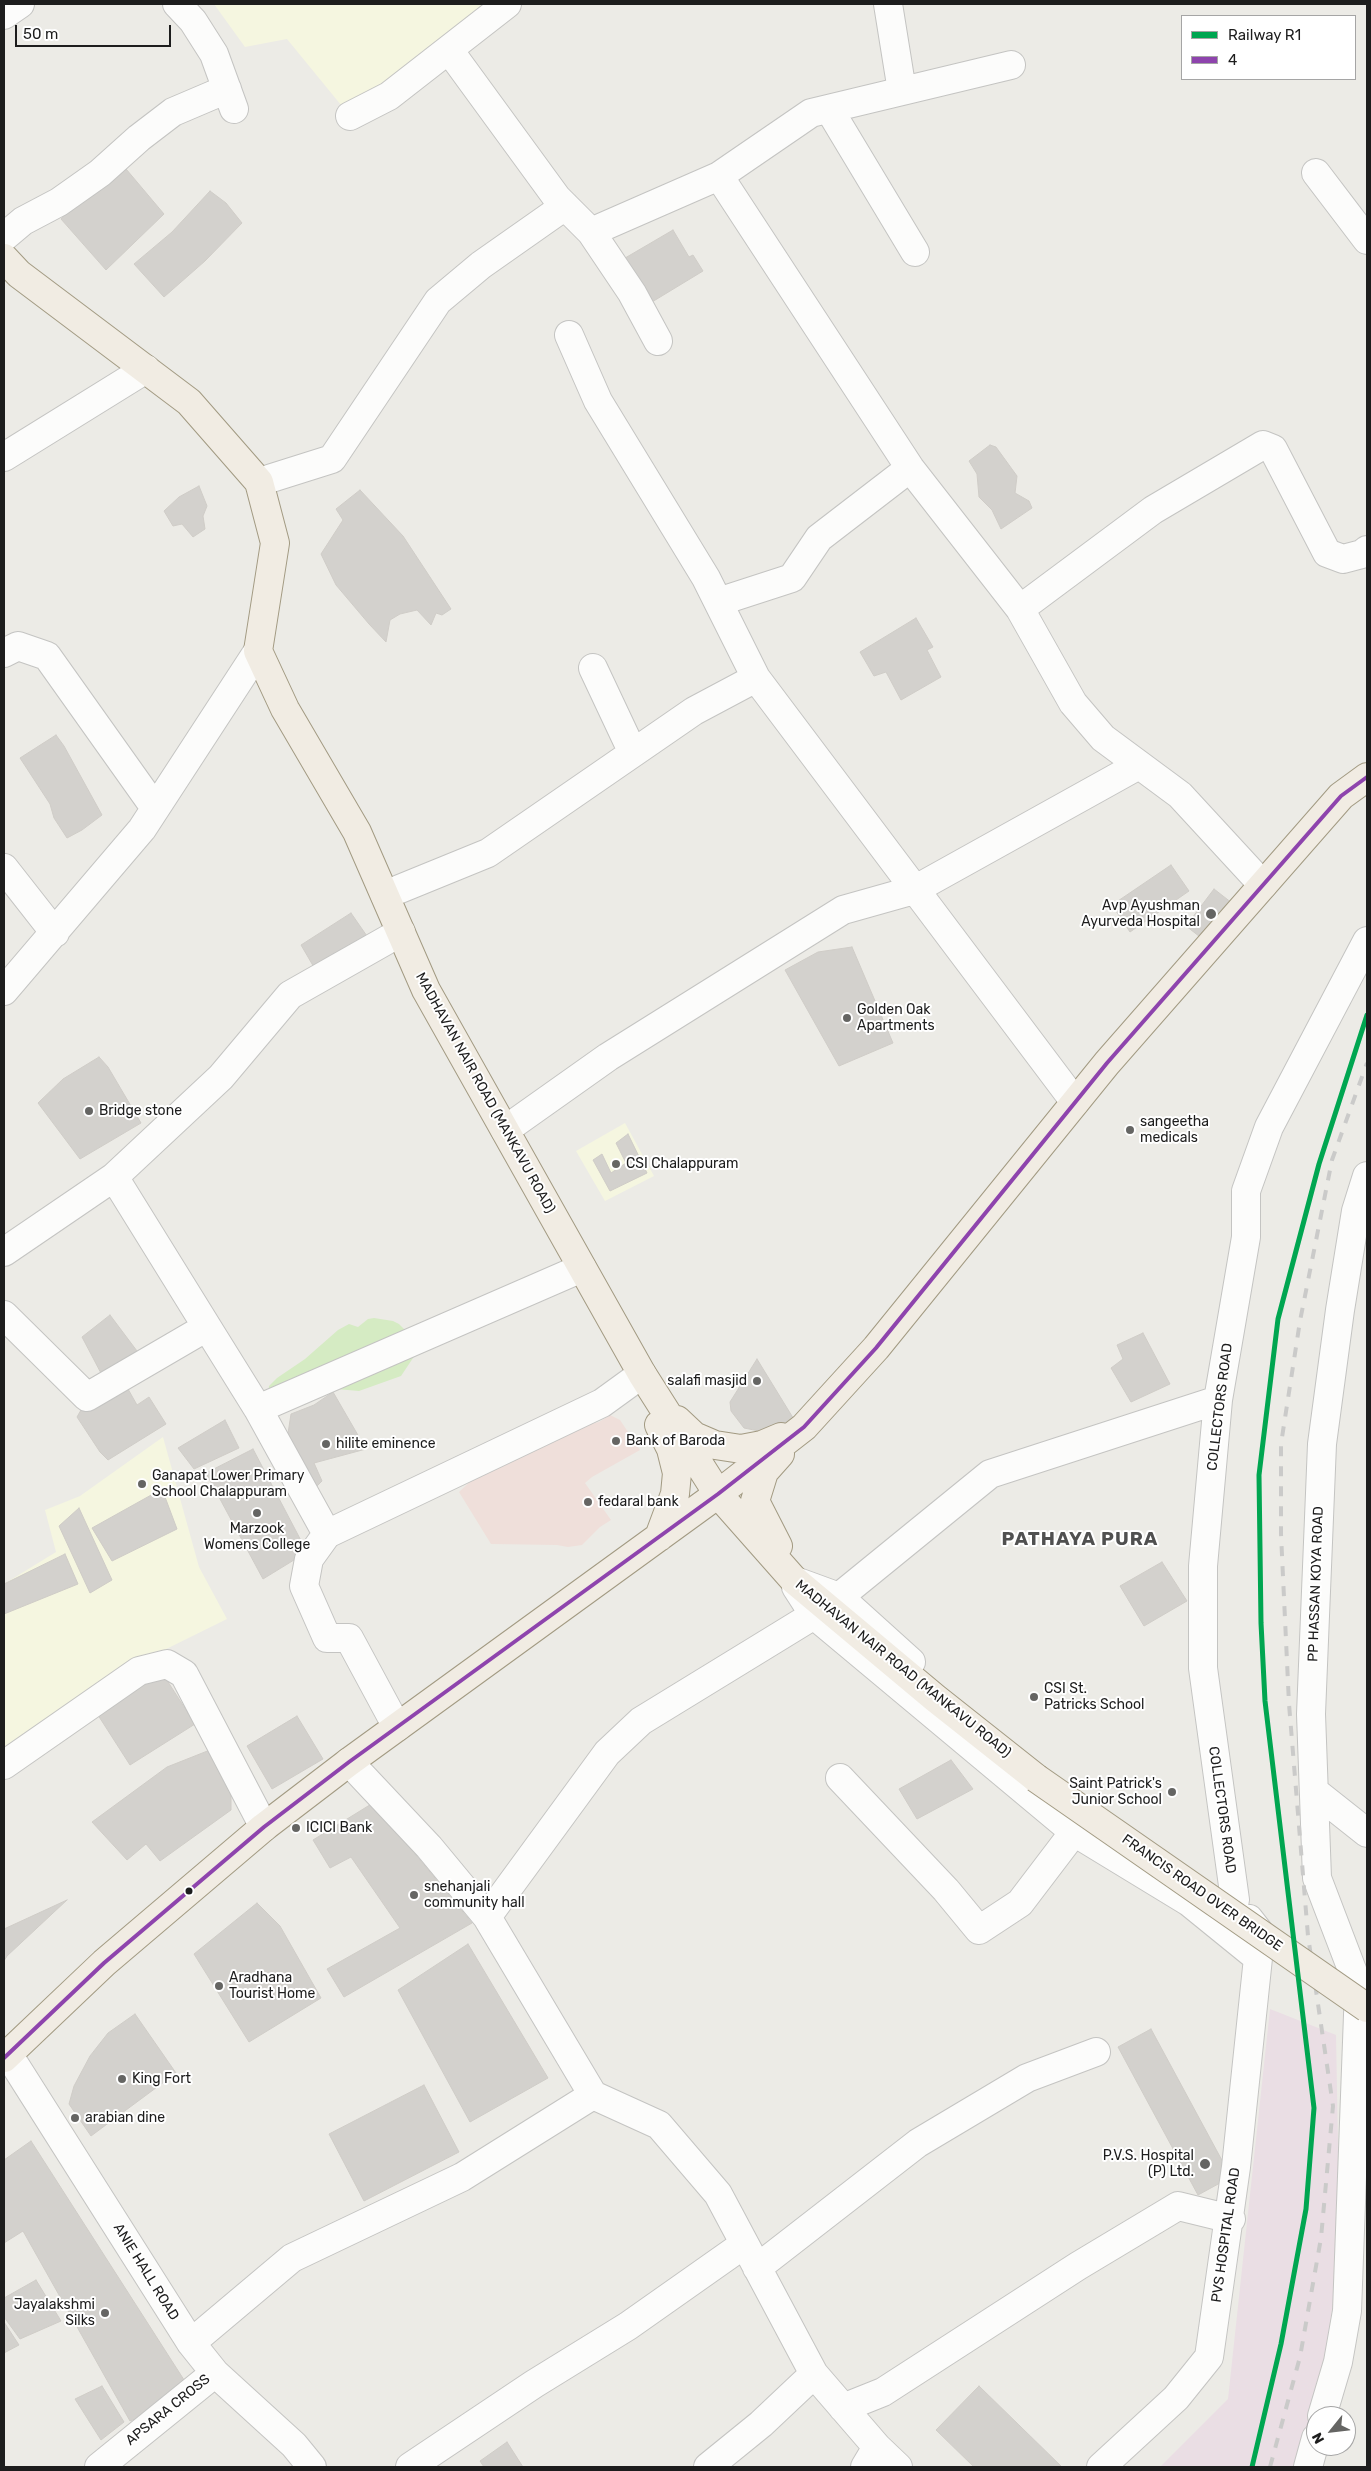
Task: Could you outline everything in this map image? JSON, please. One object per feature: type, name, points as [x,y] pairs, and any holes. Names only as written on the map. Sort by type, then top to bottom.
[{"type":"main road","points":[[4,258],[19,274],[189,402],[260,482],[275,543],[258,651]]},
{"type":"main road","name":"MADHAVAN NAIR ROAD (MANKAVU ROAD)","points":[[258,651],[285,709],[357,832],[426,990],[642,1374],[718,1494],[788,1572],[935,1698],[1036,1778]]},
{"type":"main road","points":[[788,1572],[755,1501],[764,1472],[876,1348],[1076,1102],[1340,796],[1367,777]]},
{"type":"main road","points":[[642,1374],[648,1397],[671,1449],[677,1473],[675,1494],[659,1537]]},
{"type":"main road","points":[[662,1404],[694,1436],[714,1445],[741,1449],[762,1445],[804,1427]]},
{"type":"main road","points":[[6,2056],[104,1963],[264,1827],[349,1762],[718,1494],[804,1427]]},
{"type":"main road","name":"FRANCIS ROAD OVER BRIDGE","points":[[1036,1778],[1362,1989]]},
{"type":"street","points":[[4,15],[20,4]]},
{"type":"street","points":[[4,237],[22,221],[59,202],[100,174],[140,138],[173,112],[230,99],[214,54],[193,21],[177,4]]},
{"type":"street","points":[[350,116],[390,96],[507,4]]},
{"type":"street","points":[[888,4],[902,91]]},
{"type":"street","points":[[449,50],[566,206],[591,232],[632,292],[658,342]]},
{"type":"street","points":[[591,232],[719,176],[811,113],[1011,65]]},
{"type":"street","points":[[829,108],[915,252]]},
{"type":"street","points":[[1316,174],[1367,240]]},
{"type":"street","points":[[719,176],[910,468],[1020,609],[1073,703],[1102,738],[1180,795],[1263,885]]},
{"type":"street","points":[[260,482],[332,459],[438,301],[480,265],[566,206]]},
{"type":"street","points":[[570,335],[598,402],[706,578],[756,678],[914,890],[1076,1102]]},
{"type":"street","points":[[4,457],[146,369]]},
{"type":"street","points":[[1020,609],[1153,510],[1263,445],[1273,449],[1327,553],[1343,559],[1362,554],[1367,550]]},
{"type":"street","points":[[718,602],[792,578],[819,538],[910,468]]},
{"type":"street","points":[[4,653],[18,646],[47,656],[156,808]]},
{"type":"street","points":[[4,991],[142,829],[258,651]]},
{"type":"street","points":[[593,668],[633,753]]},
{"type":"street","points":[[385,895],[488,853],[694,711],[756,678]]},
{"type":"street","points":[[505,1130],[616,1052],[843,910],[914,890],[1139,765]]},
{"type":"street","points":[[4,868],[54,934]]},
{"type":"street","points":[[4,1252],[114,1177],[221,1077],[290,995],[401,932]]},
{"type":"street","name":"COLLECTORS ROAD","points":[[1234,1900],[1203,1668],[1203,1566],[1218,1400],[1246,1237],[1246,1191],[1268,1127],[1367,941]]},
{"type":"street","name":"PP HASSAN KOYA ROAD","points":[[1362,1989],[1317,1878],[1312,1714],[1322,1444],[1359,1241],[1356,1211],[1367,1176]]},
{"type":"street","points":[[114,1177],[258,1409],[327,1534]]},
{"type":"street","points":[[258,1409],[582,1268]]},
{"type":"street","points":[[4,1314],[86,1397],[207,1327]]},
{"type":"street","points":[[397,1727],[349,1638],[327,1638],[304,1586],[309,1559],[327,1534],[602,1403],[642,1374]]},
{"type":"street","points":[[839,1596],[990,1474],[1218,1400]]},
{"type":"street","points":[[788,1572],[814,1615],[1074,1832],[1189,1902],[1258,1958]]},
{"type":"street","name":"PVS HOSPITAL ROAD","points":[[788,1572],[839,1596],[942,1691],[1032,1761],[1234,1900],[1263,1937],[1258,1958],[1229,2219],[1209,2358],[1176,2398],[1101,2467]]},
{"type":"street","points":[[487,1917],[606,1753],[641,1721],[814,1615]]},
{"type":"street","points":[[4,1765],[139,1671],[167,1664],[184,1674],[264,1827]]},
{"type":"street","points":[[349,1762],[428,1846],[487,1917],[593,2095],[659,2125],[718,2194],[814,2374],[843,2408],[871,2457],[898,2467]]},
{"type":"street","points":[[840,1778],[946,1890],[979,1930],[1020,1903],[1074,1832]]},
{"type":"street","points":[[1314,1792],[1367,1833]]},
{"type":"street","points":[[1325,2406],[1338,2362],[1347,2312],[1362,2041],[1362,1989]]},
{"type":"street","points":[[410,2467],[534,2384],[628,2326],[750,2256],[918,2143],[1027,2078],[1096,2052]]},
{"type":"street","name":"ANIE HALL ROAD","points":[[6,2056],[191,2343],[214,2372],[294,2445],[312,2467]]},
{"type":"street","points":[[191,2343],[292,2258],[462,2177],[593,2095]]},
{"type":"street","points":[[843,2408],[883,2392],[1078,2266],[1178,2206],[1229,2219]]},
{"type":"street","name":"APSARA CROSS","points":[[99,2467],[214,2372]]},
{"type":"street","points":[[708,2467],[761,2424],[814,2374]]},
{"type":"shaded area","points":[[214,4],[490,4],[350,116],[287,39],[245,47]]},
{"type":"shaded area","name":"CSI Chalappuram","points":[[625,1123],[654,1176],[605,1201],[576,1151]]},
{"type":"shaded area","points":[[610,1415],[620,1420],[640,1450],[592,1477],[585,1483],[611,1520],[600,1527],[582,1545],[568,1547],[557,1545],[491,1544],[459,1492],[475,1477],[568,1429],[599,1422]]},
{"type":"shaded area","points":[[163,1437],[199,1567],[227,1619],[148,1658],[4,1751],[4,1584],[56,1552],[45,1510],[80,1496]]},
{"type":"shaded area","points":[[1270,2009],[1336,2035],[1340,2253],[1323,2373],[1314,2406],[1306,2406],[1306,2432],[1296,2467],[1160,2467],[1228,2399]]},
{"type":"green space","points":[[368,1319],[393,1321],[399,1324],[419,1349],[401,1376],[359,1391],[336,1389],[304,1405],[268,1395],[269,1386],[277,1378],[305,1359],[338,1330],[349,1324],[358,1327]]},
{"type":"building","points":[[121,163],[164,214],[106,270],[61,219]]},
{"type":"building","points":[[210,191],[226,203],[242,223],[205,261],[164,297],[134,264],[172,232]]},
{"type":"building","points":[[673,230],[689,257],[693,255],[703,271],[647,305],[620,261]]},
{"type":"building","points":[[990,445],[996,447],[1017,476],[1015,493],[1029,501],[1032,508],[1001,529],[992,510],[979,497],[977,474],[969,461]]},
{"type":"building","points":[[199,486],[207,506],[203,516],[205,529],[193,537],[182,524],[173,526],[164,511],[179,497]]},
{"type":"building","points":[[360,490],[403,536],[451,609],[442,615],[436,613],[431,625],[417,610],[400,614],[390,620],[386,642],[336,585],[321,554],[343,520],[336,509]]},
{"type":"building","points":[[916,618],[933,647],[927,650],[941,677],[901,700],[886,672],[874,676],[860,652]]},
{"type":"building","points":[[56,735],[102,815],[82,830],[67,838],[54,818],[50,804],[20,758]]},
{"type":"building","points":[[1171,865],[1189,891],[1130,932],[1112,905]]},
{"type":"building","points":[[1214,889],[1232,903],[1204,940],[1186,926]]},
{"type":"building","points":[[351,913],[369,939],[315,969],[301,945]]},
{"type":"building","name":"Golden Oak Apartments","points":[[852,947],[893,1043],[839,1066],[785,970],[818,952]]},
{"type":"building","name":"Bridge stone","points":[[99,1057],[108,1067],[141,1123],[80,1159],[38,1103],[63,1079]]},
{"type":"building","points":[[628,1134],[647,1173],[610,1191],[593,1160],[602,1154],[611,1173],[626,1163],[616,1143]]},
{"type":"building","points":[[110,1315],[137,1351],[103,1377],[82,1337]]},
{"type":"building","points":[[1143,1333],[1170,1384],[1131,1402],[1111,1368],[1123,1359],[1117,1345]]},
{"type":"building","name":"salafi masjid","points":[[757,1359],[795,1421],[774,1434],[744,1428],[731,1411],[730,1402]]},
{"type":"building","points":[[128,1389],[137,1405],[149,1397],[166,1424],[108,1460],[100,1452],[77,1417],[81,1410],[111,1391]]},
{"type":"building","name":"hilite eminence","points":[[333,1392],[366,1449],[314,1463],[322,1481],[309,1494],[287,1440],[291,1414],[314,1405]]},
{"type":"building","points":[[225,1420],[239,1448],[194,1469],[178,1448]]},
{"type":"building","name":"Marzook Womens College","points":[[253,1449],[307,1552],[263,1579],[206,1473]]},
{"type":"building","points":[[162,1489],[177,1529],[112,1561],[92,1528]]},
{"type":"building","points":[[79,1508],[112,1580],[90,1593],[59,1526]]},
{"type":"building","points":[[65,1554],[78,1584],[4,1614],[4,1584]]},
{"type":"building","points":[[1162,1562],[1187,1601],[1144,1626],[1120,1586]]},
{"type":"building","points":[[161,1671],[195,1724],[130,1765],[96,1712]]},
{"type":"building","points":[[297,1716],[323,1759],[272,1789],[247,1746]]},
{"type":"building","points":[[215,1748],[231,1780],[231,1810],[160,1861],[146,1844],[127,1860],[92,1822],[167,1767]]},
{"type":"building","points":[[951,1760],[973,1789],[917,1819],[899,1789]]},
{"type":"building","name":"snehanjali community hall","points":[[373,1803],[472,1923],[344,1997],[327,1969],[400,1928],[351,1857],[330,1868],[313,1840]]},
{"type":"building","points":[[67,1900],[7,1956],[4,1961],[4,1929]]},
{"type":"building","points":[[257,1903],[280,1926],[321,1998],[249,2042],[194,1954]]},
{"type":"building","points":[[468,1944],[548,2078],[470,2122],[398,1990]]},
{"type":"building","name":"King Fort","points":[[135,2014],[176,2073],[91,2136],[69,2104],[74,2086],[90,2056],[108,2033]]},
{"type":"building","points":[[1151,2029],[1231,2177],[1198,2195],[1118,2047]]},
{"type":"building","points":[[424,2085],[459,2152],[364,2201],[329,2134]]},
{"type":"building","name":"Jayalakshmi Silks","points":[[31,2141],[186,2383],[148,2417],[130,2421],[23,2231],[4,2243],[4,2160]]},
{"type":"building","points":[[36,2280],[61,2321],[20,2339],[4,2317],[4,2298]]},
{"type":"building","points":[[4,2322],[19,2345],[4,2353]]},
{"type":"building","points":[[102,2386],[124,2422],[101,2440],[75,2399]]},
{"type":"building","points":[[979,2386],[1062,2467],[974,2467],[936,2430]]},
{"type":"building","points":[[507,2442],[523,2467],[484,2467],[480,2461]]},
{"type":"railway","points":[[1270,2467],[1300,2357],[1321,2238],[1333,2106],[1308,1936],[1289,1704],[1281,1534],[1281,1444],[1300,1321],[1332,1160],[1367,1063]]},
{"type":"rail line","name":"R1","points":[[1252,2467],[1281,2344],[1306,2209],[1314,2108],[1265,1701],[1261,1623],[1259,1475],[1278,1319],[1319,1164],[1367,1015]]},
{"type":"transit line","name":"4","points":[[4,2058],[104,1963],[264,1827],[349,1762],[718,1494],[804,1427],[876,1348],[1107,1063],[1341,796],[1367,777]]},
{"type":"place","name":"Avp Ayushman Ayurveda Hospital","points":[[1211,914]]},
{"type":"place","name":"Golden Oak Apartments","points":[[847,1018]]},
{"type":"place","name":"Bridge stone","points":[[89,1111]]},
{"type":"place","name":"sangeetha medicals","points":[[1130,1130]]},
{"type":"place","name":"CSI Chalappuram","points":[[616,1164]]},
{"type":"place","name":"salafi masjid","points":[[757,1381]]},
{"type":"place","name":"Bank of Baroda","points":[[616,1441]]},
{"type":"place","name":"hilite eminence","points":[[326,1444]]},
{"type":"place","name":"Ganapat Lower Primary School Chalappuram","points":[[142,1484]]},
{"type":"place","name":"fedaral bank","points":[[588,1502]]},
{"type":"place","name":"Marzook Womens College","points":[[257,1513]]},
{"type":"place","name":"CSI St. Patricks School","points":[[1034,1697]]},
{"type":"place","name":"Saint Patrick's Junior School","points":[[1172,1792]]},
{"type":"place","name":"ICICI Bank","points":[[296,1828]]},
{"type":"place","name":"snehanjali community hall","points":[[414,1895]]},
{"type":"place","name":"Aradhana Tourist Home","points":[[219,1986]]},
{"type":"place","name":"King Fort","points":[[122,2079]]},
{"type":"place","name":"arabian dine","points":[[75,2118]]},
{"type":"place","name":"P.V.S. Hospital (P) Ltd.","points":[[1205,2164]]},
{"type":"place","name":"Jayalakshmi Silks","points":[[105,2313]]},
{"type":"district","name":"PATHAYA PURA","points":[[1080,1540]]}]
